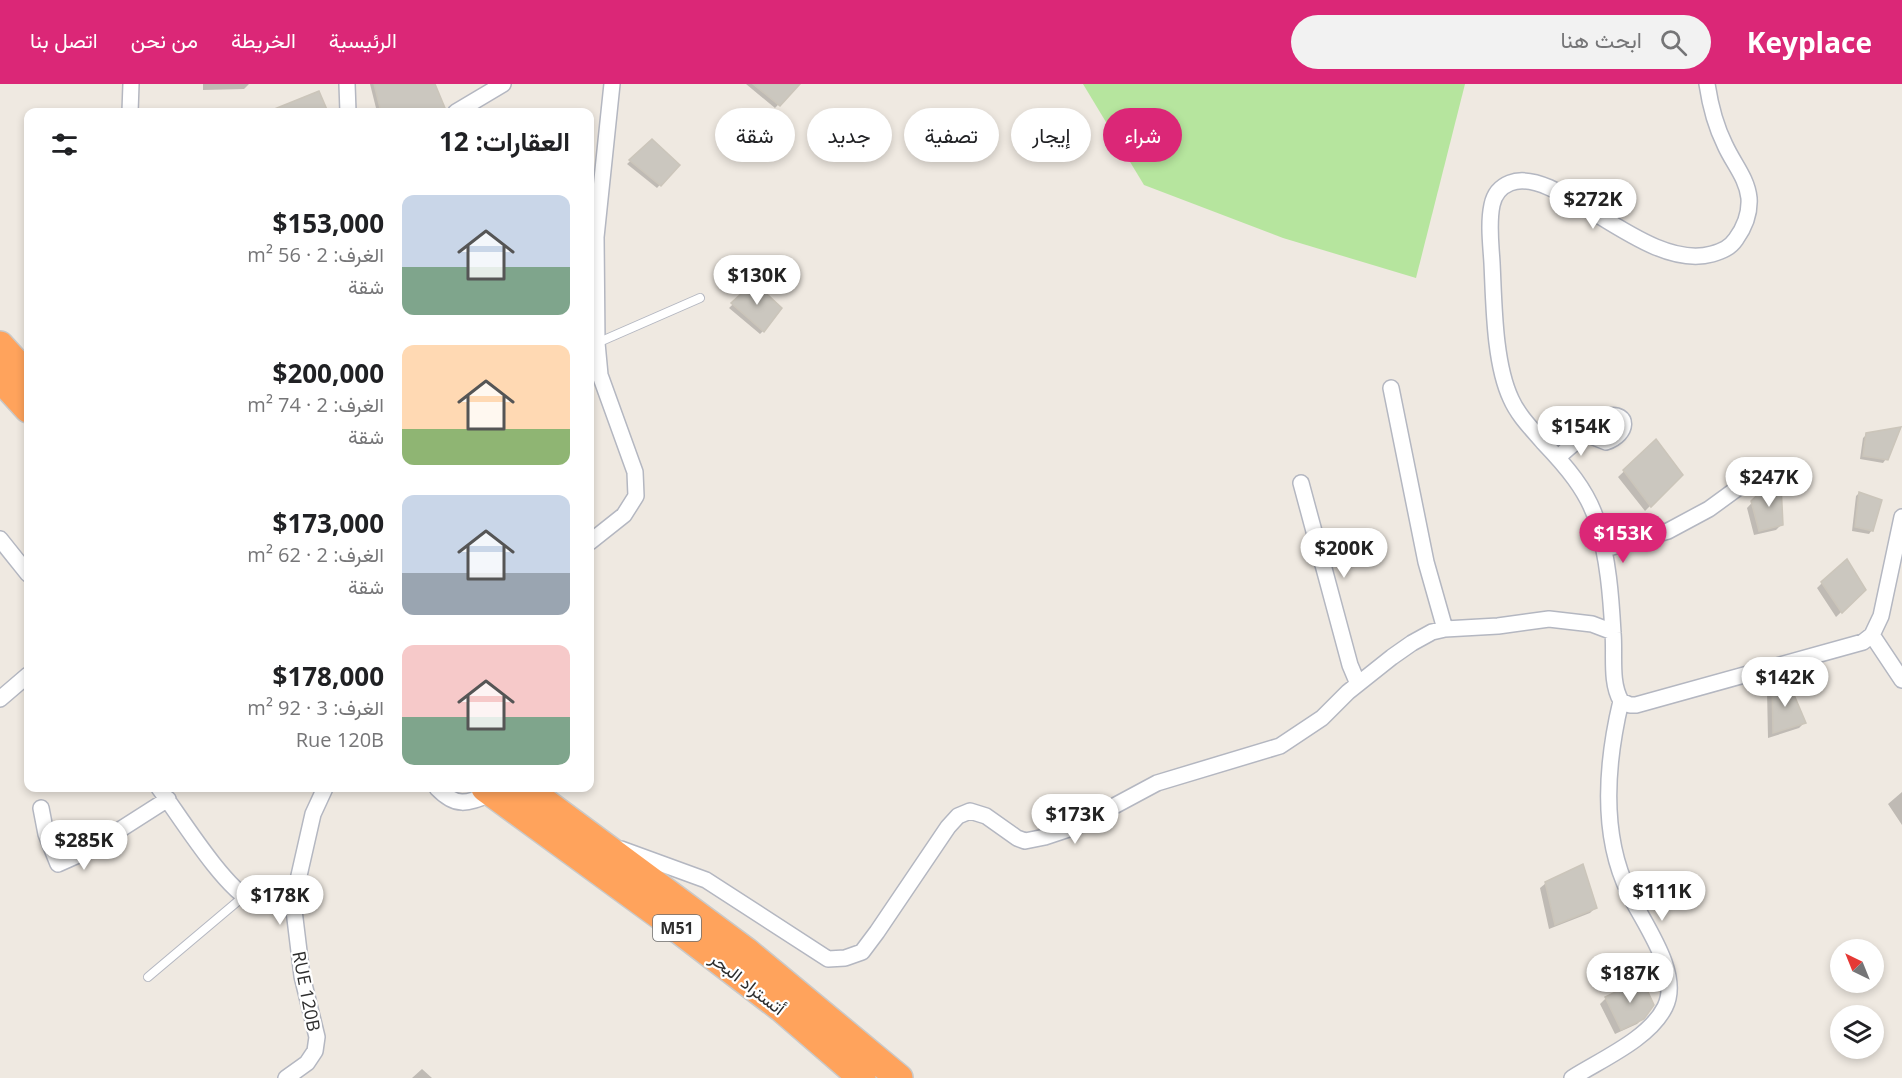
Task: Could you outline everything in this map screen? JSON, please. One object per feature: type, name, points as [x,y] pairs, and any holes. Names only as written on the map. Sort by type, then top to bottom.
[{"type":"highway","points":[[0,345],[24,372]]},
{"type":"highway","points":[[0,378],[24,405]]},
{"type":"highway","name":"أتستراد البحر","points":[[492,792],[781,1008],[862,1078]]},
{"type":"highway","name":"أتستراد البحر","points":[[532,792],[746,951],[899,1078]]},
{"type":"street","points":[[130,108],[132,84]]},
{"type":"street","points":[[347,84],[348,108]]},
{"type":"street","points":[[463,108],[503,84]]},
{"type":"street","points":[[594,539],[624,515],[636,496],[635,472],[600,375],[597,343],[596,237],[612,84]]},
{"type":"street","points":[[1572,1078],[1652,1026],[1666,1005],[1669,996],[1669,981],[1661,955],[1622,879],[1611,844],[1609,785],[1611,743],[1621,701],[1615,682],[1605,549],[1594,511],[1587,498],[1558,458],[1518,412],[1510,397],[1495,315],[1490,234],[1492,205],[1501,188],[1510,183],[1520,181],[1533,183],[1560,193],[1635,238],[1662,249],[1686,256],[1707,256],[1724,251],[1734,243],[1742,231],[1749,198],[1745,181],[1724,144],[1707,84]]},
{"type":"street","points":[[1390,388],[1426,562],[1445,629]]},
{"type":"street","points":[[1558,458],[1566,448],[1586,434]]},
{"type":"street","points":[[1605,549],[1668,531],[1709,509],[1746,482],[1788,472]]},
{"type":"street","points":[[1301,483],[1350,665],[1358,684]]},
{"type":"street","points":[[1621,701],[1629,705],[1636,705],[1853,646],[1872,635],[1878,626],[1884,607],[1902,517]]},
{"type":"street","points":[[0,539],[24,569]]},
{"type":"street","points":[[602,842],[706,880],[828,959],[845,958],[862,951],[958,816],[970,811],[986,816],[1025,841],[1045,837],[1092,819],[1157,783],[1280,746],[1322,718],[1358,684],[1412,643],[1432,632],[1549,619],[1592,624],[1613,632]]},
{"type":"street","points":[[1872,635],[1902,680]]},
{"type":"street","points":[[0,699],[24,678]]},
{"type":"street","name":"RUE 120B","points":[[286,1078],[308,1063],[315,1051],[317,1037],[302,976],[293,903],[313,814],[323,792]]},
{"type":"street","points":[[441,792],[447,799],[460,802],[472,801],[486,792]]},
{"type":"street","points":[[41,808],[46,834],[58,864],[85,852],[163,793],[214,864],[244,896],[267,906],[293,903]]},
{"type":"lane","points":[[597,343],[700,298]]},
{"type":"lane","points":[[148,977],[244,896]]},
{"type":"green space","points":[[1083,84],[1465,84],[1416,278],[1283,238],[1144,185],[1130,162],[1182,162],[1182,108],[1103,108],[1103,117]]},
{"type":"building","points":[[374,84],[435,84],[445,108],[380,108]]},
{"type":"building","points":[[753,84],[800,84],[780,106]]},
{"type":"building","points":[[319,91],[326,108],[277,108]]},
{"type":"building","points":[[652,139],[680,165],[661,186],[629,160]]},
{"type":"building","points":[[754,282],[782,308],[764,332],[731,303]]},
{"type":"building","points":[[1901,427],[1888,460],[1863,456],[1866,433]]},
{"type":"building","points":[[1656,439],[1683,475],[1651,507],[1623,470]]},
{"type":"building","points":[[1781,484],[1783,525],[1759,531],[1751,501],[1765,488]]},
{"type":"building","points":[[1859,492],[1882,500],[1873,531],[1855,527]]},
{"type":"building","points":[[1847,559],[1866,590],[1842,613],[1821,582]]},
{"type":"building","points":[[1772,683],[1789,683],[1806,723],[1773,733]]},
{"type":"building","points":[[1583,864],[1597,908],[1555,925],[1545,882]]},
{"type":"building","points":[[1642,979],[1654,1005],[1644,1019],[1621,1030],[1605,997]]}]
